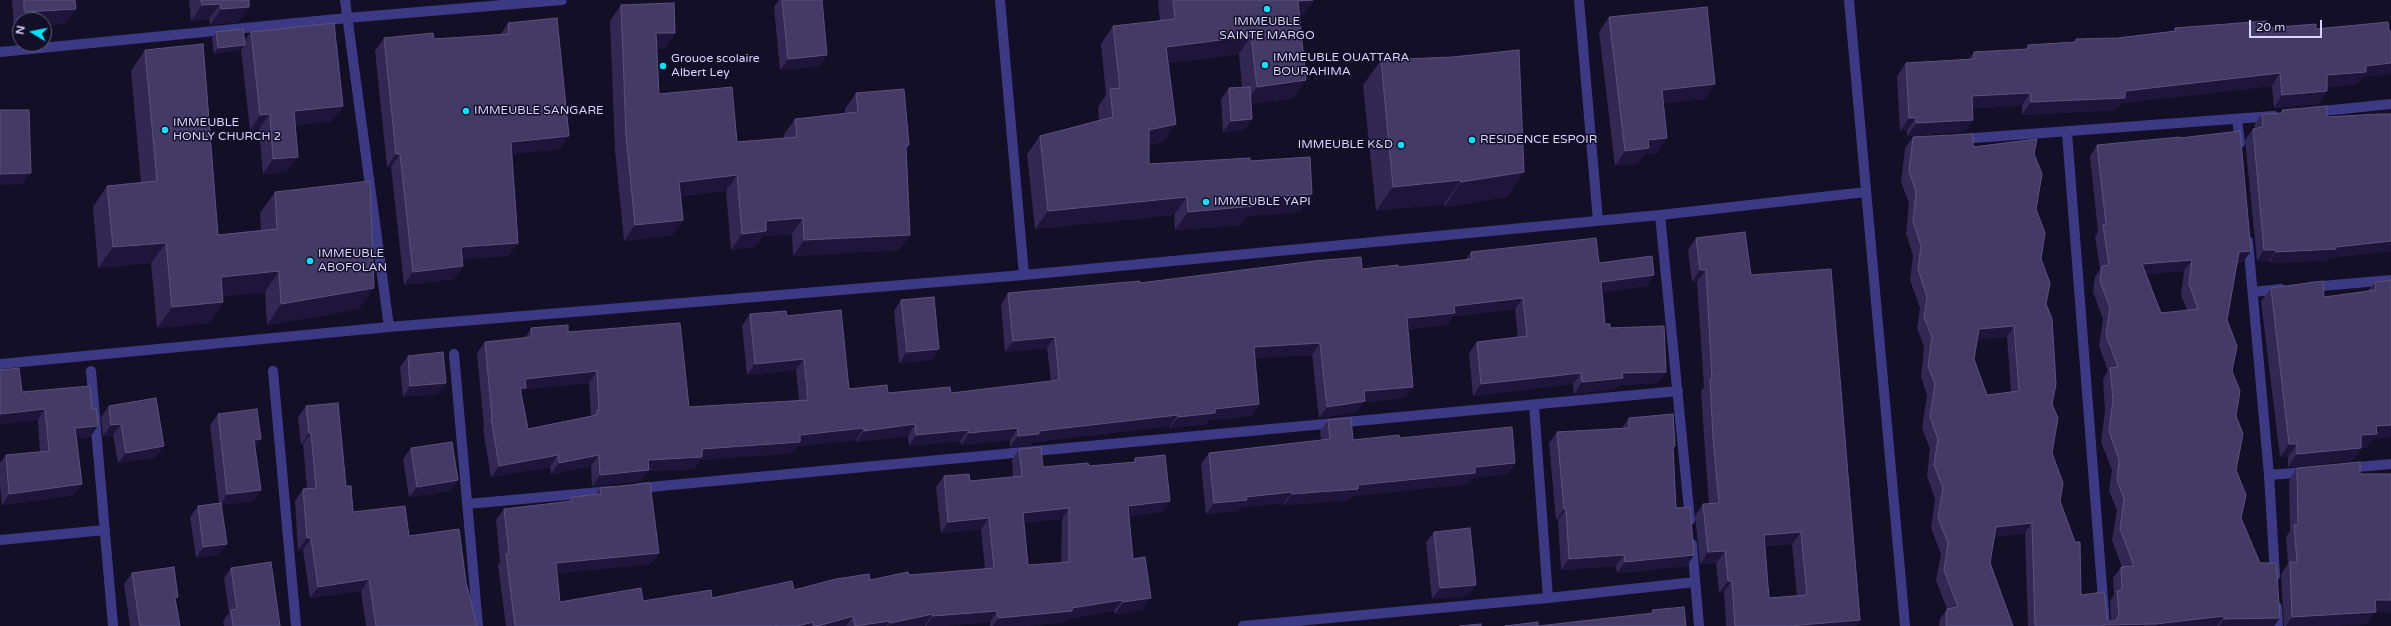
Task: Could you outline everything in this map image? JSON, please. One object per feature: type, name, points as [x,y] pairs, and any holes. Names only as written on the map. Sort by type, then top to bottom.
[{"type":"street","points":[[345,0],[389,327]]},
{"type":"street","points":[[0,52],[347,18],[562,0]]},
{"type":"street","points":[[1000,0],[1024,275]]},
{"type":"street","points":[[1579,0],[1598,221]]},
{"type":"street","points":[[1849,0],[1905,626]]},
{"type":"street","points":[[2299,113],[2391,104]]},
{"type":"street","points":[[1948,140],[2067,133],[2284,115]]},
{"type":"street","points":[[2237,119],[2240,150]]},
{"type":"street","points":[[2067,133],[2105,626]]},
{"type":"street","points":[[0,364],[389,327],[1024,275],[1660,215],[1866,192]]},
{"type":"street","points":[[1660,215],[1678,391],[1699,626]]},
{"type":"street","points":[[2247,229],[2269,475],[2278,626]]},
{"type":"street","points":[[2253,292],[2391,280]]},
{"type":"street","points":[[454,354],[478,626]]},
{"type":"street","points":[[91,371],[113,626]]},
{"type":"street","points":[[273,371],[296,626]]},
{"type":"street","points":[[467,504],[1678,391]]},
{"type":"street","points":[[1534,405],[1548,598]]},
{"type":"street","points":[[2338,469],[2391,464]]},
{"type":"street","points":[[2269,475],[2315,471]]},
{"type":"street","points":[[0,540],[105,530]]},
{"type":"street","points":[[1243,626],[1548,598],[1695,582]]},
{"type":"building","points":[[24,0],[75,0],[76,9],[24,12]]},
{"type":"building","points":[[201,0],[249,0],[249,7],[221,9],[220,4],[202,5]]},
{"type":"building","points":[[782,0],[822,0],[827,55],[788,59]]},
{"type":"building","points":[[1173,0],[1313,0],[1298,1],[1306,80],[1257,87],[1251,36],[1166,47],[1176,124],[1149,130],[1149,164],[1250,158],[1250,161],[1310,157],[1312,194],[1253,198],[1254,206],[1188,212],[1187,197],[1048,211],[1040,136],[1113,117],[1110,89],[1120,88],[1113,26],[1175,19]]},
{"type":"building","points":[[674,3],[675,33],[656,33],[659,94],[732,87],[737,142],[797,137],[795,119],[858,112],[856,93],[904,89],[909,145],[906,146],[910,235],[804,240],[803,218],[766,221],[766,231],[742,234],[737,175],[679,182],[683,220],[635,225],[626,134],[621,5]]},
{"type":"building","points":[[1707,7],[1715,84],[1662,90],[1667,138],[1648,140],[1649,148],[1625,151],[1609,17]]},
{"type":"building","points":[[557,18],[569,136],[511,142],[518,243],[461,247],[463,266],[413,272],[400,154],[396,154],[384,38],[433,33],[434,39],[509,34],[508,23]]},
{"type":"building","points":[[2266,21],[2267,28],[2316,24],[2316,29],[2388,22],[2389,31],[2391,31],[2391,63],[2366,66],[2366,72],[2327,75],[2327,91],[2282,95],[2280,73],[2125,91],[2125,98],[2031,102],[2030,93],[1972,96],[1973,120],[1916,123],[1916,118],[1909,118],[1906,63],[1974,59],[1974,52],[2028,49],[2028,45],[2076,42],[2076,39],[2118,38],[2176,31],[2175,28]]},
{"type":"building","points":[[334,23],[343,106],[294,111],[298,157],[273,159],[270,114],[260,115],[251,32]]},
{"type":"building","points":[[243,29],[245,45],[218,48],[216,32]]},
{"type":"building","points":[[203,44],[218,235],[277,229],[275,192],[370,181],[374,288],[281,304],[279,271],[221,277],[223,302],[172,307],[166,243],[113,247],[107,186],[157,181],[145,50]]},
{"type":"building","points":[[1519,50],[1524,172],[1461,182],[1461,180],[1393,187],[1381,60],[1453,57]]},
{"type":"building","points":[[1250,87],[1252,119],[1231,121],[1229,88]]},
{"type":"building","points":[[2327,106],[2327,117],[2391,114],[2391,241],[2336,247],[2336,249],[2276,252],[2276,250],[2264,250],[2253,129],[2263,127],[2262,114],[2283,113],[2282,110]]},
{"type":"building","points":[[0,110],[29,110],[31,173],[0,174]]},
{"type":"building","points":[[2240,131],[2251,251],[2239,252],[2227,320],[2237,346],[2232,371],[2240,391],[2236,416],[2243,434],[2236,470],[2246,495],[2241,518],[2260,563],[2276,563],[2280,618],[2224,619],[2224,616],[2156,624],[2035,626],[2032,523],[1996,527],[1990,563],[2013,626],[1946,626],[1947,609],[1958,607],[1944,570],[1948,543],[1938,518],[1943,488],[1934,465],[1938,439],[1930,417],[1935,384],[1928,366],[1932,337],[1924,317],[1927,297],[1918,269],[1921,246],[1913,222],[1916,192],[1909,171],[1913,137],[1973,134],[1973,147],[2037,139],[2034,154],[2042,174],[2036,209],[2045,233],[2041,259],[2050,283],[2046,304],[2052,319],[2056,384],[2052,404],[2058,418],[2052,453],[2063,483],[2060,501],[2075,542],[2080,542],[2081,595],[2104,592],[2107,619],[2110,621],[2116,621],[2119,615],[2117,591],[2122,590],[2121,567],[2134,566],[2120,529],[2124,499],[2117,480],[2119,460],[2109,431],[2113,400],[2110,368],[2118,367],[2106,335],[2110,308],[2100,281],[2102,266],[2109,265],[2103,225],[2106,224],[2097,145]],"holes":[[[2192,260],[2189,284],[2198,309],[2161,313],[2142,264]],[[2014,326],[2019,391],[1987,395],[1974,359],[1979,329]]]},
{"type":"building","points":[[1745,232],[1751,275],[1831,269],[1860,620],[1789,626],[1735,626],[1732,581],[1728,581],[1725,551],[1708,552],[1703,504],[1719,503],[1713,438],[1710,379],[1712,378],[1706,270],[1700,270],[1696,238]],"holes":[[[1801,532],[1807,595],[1769,598],[1764,535]]]},
{"type":"building","points":[[1596,238],[1599,263],[1652,256],[1654,275],[1601,282],[1605,324],[1610,324],[1610,328],[1664,326],[1666,372],[1622,373],[1623,378],[1582,382],[1581,373],[1481,384],[1477,342],[1527,336],[1523,298],[1454,306],[1455,313],[1407,318],[1413,387],[1364,391],[1365,401],[1327,407],[1320,343],[1254,347],[1259,404],[1215,409],[1215,413],[1178,417],[1178,415],[1039,431],[1039,434],[1018,436],[1018,428],[969,433],[968,430],[916,435],[915,424],[864,431],[864,428],[800,435],[800,442],[702,449],[702,457],[648,460],[649,470],[600,475],[599,455],[559,463],[558,455],[499,466],[491,418],[485,342],[532,337],[531,328],[568,325],[568,332],[680,323],[689,407],[808,400],[804,359],[755,364],[750,314],[786,311],[787,316],[841,310],[849,389],[887,385],[888,393],[950,387],[951,393],[1059,380],[1055,337],[1013,341],[1008,293],[1140,281],[1140,283],[1314,261],[1361,257],[1362,269],[1398,265],[1399,267],[1472,259],[1471,252]],"holes":[[[597,371],[599,410],[597,410],[597,415],[528,429],[520,388],[526,388],[525,379]]]},
{"type":"building","points":[[2391,280],[2391,425],[2376,426],[2377,434],[2361,435],[2361,448],[2297,454],[2297,444],[2289,444],[2271,288],[2323,281],[2324,297],[2376,290],[2375,282]]},
{"type":"building","points":[[934,297],[939,349],[907,352],[901,300]]},
{"type":"building","points":[[443,352],[446,383],[410,386],[408,356]]},
{"type":"building","points":[[19,368],[22,392],[90,386],[92,409],[96,408],[98,426],[75,428],[82,484],[9,494],[6,455],[49,451],[45,409],[0,414],[0,370]]},
{"type":"building","points":[[156,398],[164,446],[126,453],[121,424],[111,425],[109,406]]},
{"type":"building","points":[[338,403],[346,486],[351,486],[353,512],[405,506],[409,536],[459,529],[466,582],[477,626],[376,626],[369,579],[318,587],[311,538],[307,538],[303,489],[316,488],[311,433],[309,433],[306,406]]},
{"type":"building","points":[[257,409],[261,439],[254,440],[261,490],[227,494],[218,414]]},
{"type":"building","points":[[1673,414],[1676,508],[1690,507],[1694,555],[1625,562],[1624,555],[1569,559],[1566,509],[1564,509],[1557,432],[1629,428],[1629,418]]},
{"type":"building","points":[[1351,418],[1353,440],[1399,435],[1400,438],[1512,427],[1515,463],[1475,467],[1475,473],[1358,485],[1358,489],[1292,494],[1292,492],[1246,497],[1247,500],[1214,503],[1209,453],[1330,439],[1328,420]]},
{"type":"building","points":[[452,442],[458,480],[417,487],[411,448]]},
{"type":"building","points":[[1041,447],[1043,467],[1088,463],[1089,466],[1136,462],[1135,458],[1165,455],[1170,501],[1128,506],[1133,559],[1145,557],[1151,598],[1123,602],[1122,600],[1072,608],[1072,611],[998,618],[997,611],[933,616],[933,614],[890,623],[890,621],[855,626],[853,616],[818,626],[814,626],[813,622],[798,626],[515,626],[506,554],[509,553],[504,509],[572,501],[572,497],[601,494],[600,488],[650,483],[659,553],[556,563],[560,602],[641,588],[643,601],[711,590],[712,598],[792,581],[794,590],[836,579],[869,574],[870,580],[908,572],[909,575],[994,568],[989,518],[948,522],[944,476],[969,474],[970,481],[1022,476],[1019,449]],"holes":[[[1069,508],[1069,562],[1028,565],[1023,513]]]},
{"type":"building","points":[[2360,462],[2360,474],[2391,474],[2391,600],[2375,600],[2376,612],[2292,617],[2290,562],[2297,562],[2294,525],[2298,525],[2297,468]]},
{"type":"building","points":[[221,503],[227,544],[203,547],[198,506]]},
{"type":"building","points":[[1470,528],[1476,585],[1440,588],[1434,532]]},
{"type":"building","points":[[271,562],[280,626],[233,626],[231,610],[237,609],[231,568]]},
{"type":"building","points":[[174,567],[178,597],[175,598],[180,626],[140,626],[132,573]]},
{"type":"building","points":[[1684,607],[1686,626],[1538,626],[1653,613],[1652,610]]},
{"type":"building","points":[[1538,622],[1538,626],[1505,626]]},
{"type":"building","points":[[1481,624],[1481,626],[1459,626]]},
{"type":"place","name":"IMMEUBLE SAINTE MARGO","points":[[1267,9]]},
{"type":"place","name":"IMMEUBLE OUATTARA BOURAHIMA","points":[[1265,65]]},
{"type":"place","name":"Grouoe scolaire Albert Ley","points":[[663,66]]},
{"type":"place","name":"IMMEUBLE SANGARE","points":[[466,111]]},
{"type":"place","name":"IMMEUBLE HONLY CHURCH 2","points":[[165,130]]},
{"type":"place","name":"RESIDENCE ESPOIR","points":[[1472,140]]},
{"type":"place","name":"IMMEUBLE K&D","points":[[1401,145]]},
{"type":"place","name":"IMMEUBLE YAPI","points":[[1206,202]]},
{"type":"place","name":"IMMEUBLE ABOFOLAN","points":[[310,261]]}]
